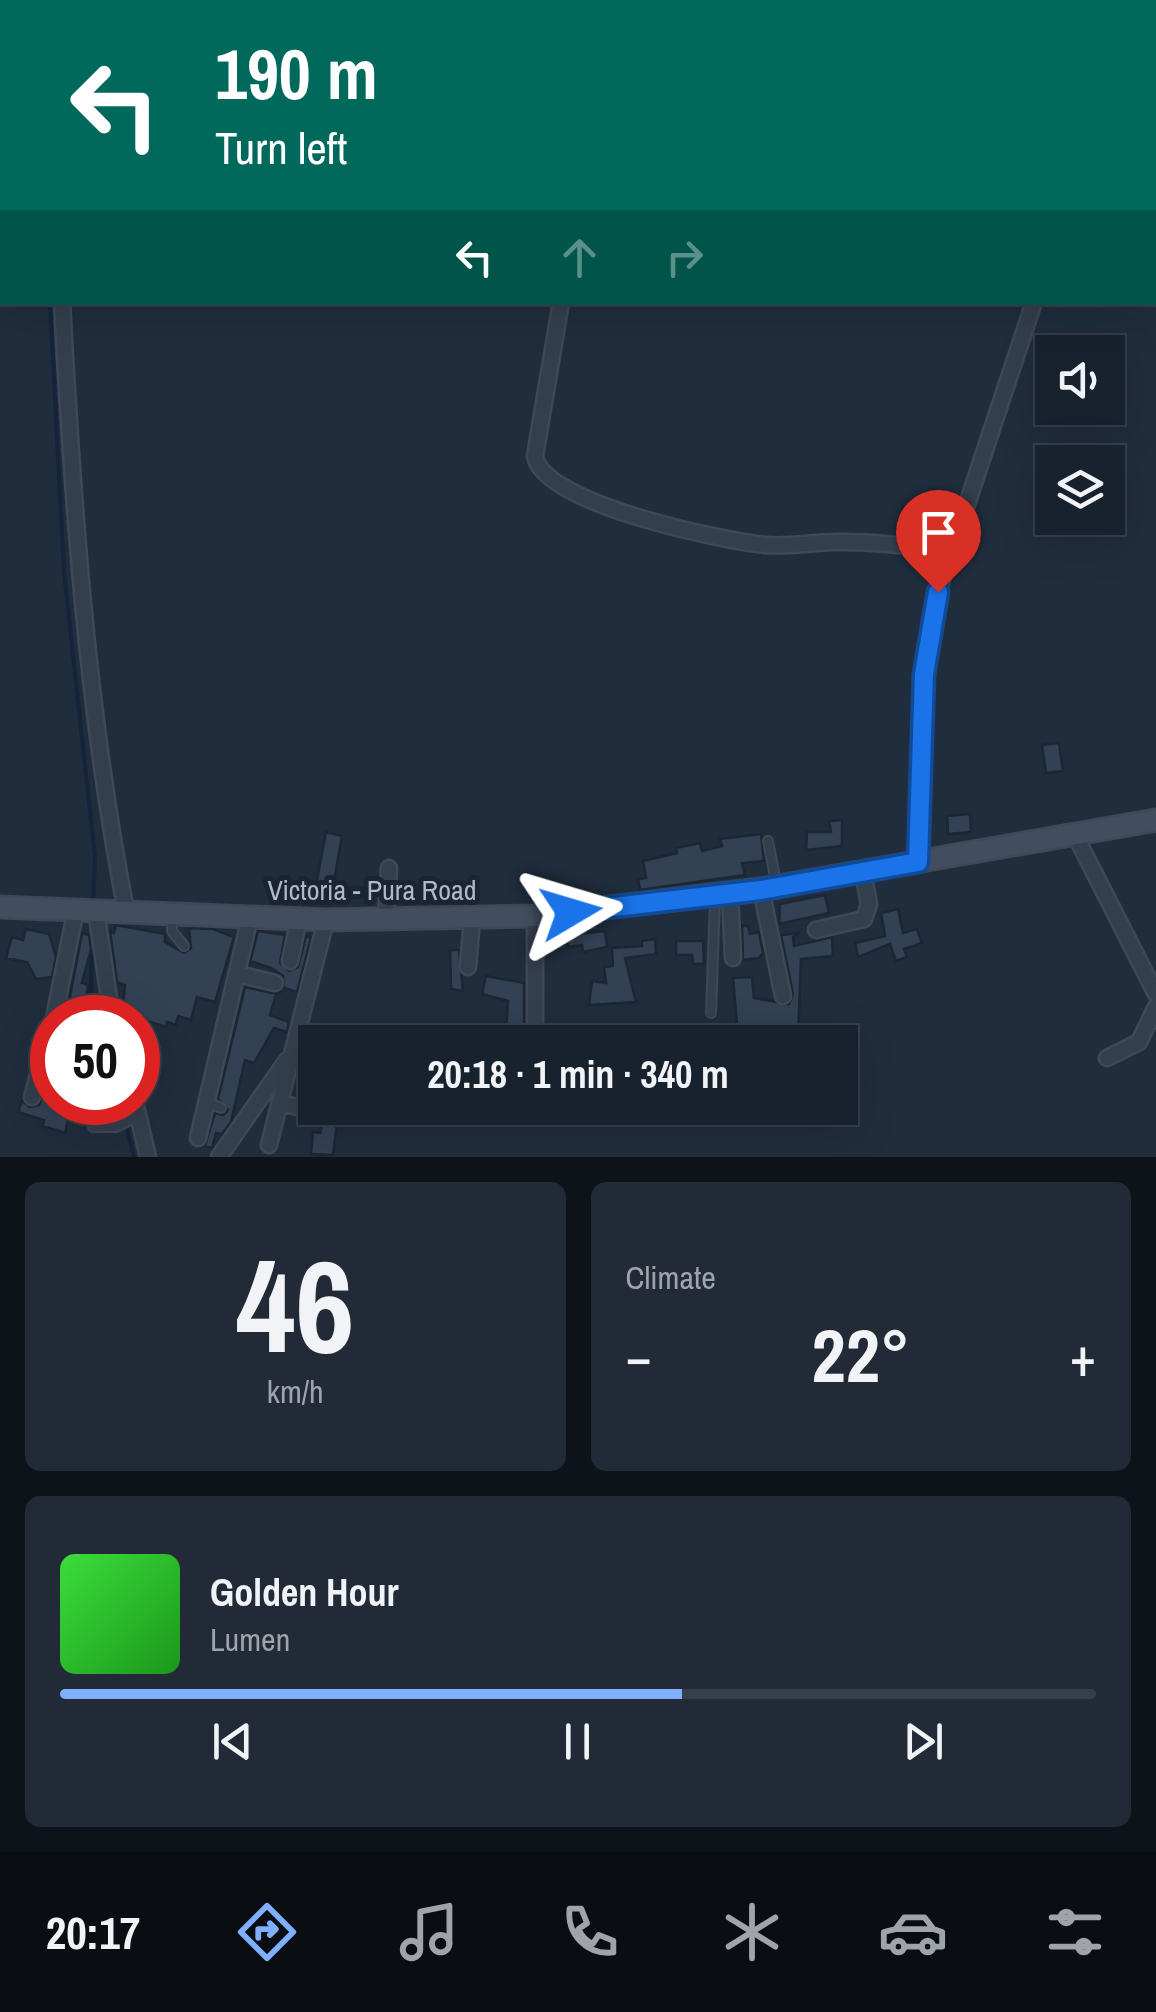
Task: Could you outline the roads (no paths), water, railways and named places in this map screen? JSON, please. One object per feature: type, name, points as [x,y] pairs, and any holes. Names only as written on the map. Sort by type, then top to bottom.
[{"type":"main road","name":"Victoria - Pura Road","points":[[0,908],[326,920],[535,916],[769,888],[1156,820]]},
{"type":"street","points":[[62,305],[85,653],[104,798],[126,911]]},
{"type":"street","points":[[561,305],[536,456],[536,466],[548,476],[602,505],[718,538],[788,546],[876,544],[952,552]]},
{"type":"street","points":[[918,862],[924,674],[938,592],[1033,305]]},
{"type":"street","points":[[1076,837],[1156,994]]},
{"type":"street","points":[[386,919],[389,868]]},
{"type":"street","points":[[816,930],[864,919],[870,904],[863,872]]},
{"type":"street","points":[[769,888],[783,996]]},
{"type":"street","points":[[722,894],[734,958]]},
{"type":"street","points":[[86,910],[106,995]]},
{"type":"street","points":[[60,995],[86,910]]},
{"type":"street","points":[[535,916],[535,1025]]},
{"type":"street","points":[[198,1138],[214,1105],[250,917]]},
{"type":"street","points":[[290,962],[299,919]]},
{"type":"street","points":[[269,1145],[326,920]]},
{"type":"street","points":[[468,966],[472,920]]},
{"type":"street","points":[[238,974],[275,983]]},
{"type":"street","points":[[1107,1058],[1139,1042],[1150,1029],[1156,1007]]},
{"type":"street","points":[[219,1157],[292,1052]]},
{"type":"street","points":[[280,1102],[298,1106]]},
{"type":"street","points":[[141,1125],[148,1157]]},
{"type":"lane","points":[[768,841],[769,888]]},
{"type":"lane","points":[[711,1014],[722,894]]},
{"type":"lane","points":[[172,913],[172,931],[184,946]]},
{"type":"lane","points":[[93,1127],[118,1125]]},
{"type":"waterway","points":[[50,305],[64,572],[95,857],[93,906]]},
{"type":"waterway","points":[[90,995],[93,930]]},
{"type":"waterway","points":[[126,1125],[134,1157]]}]
